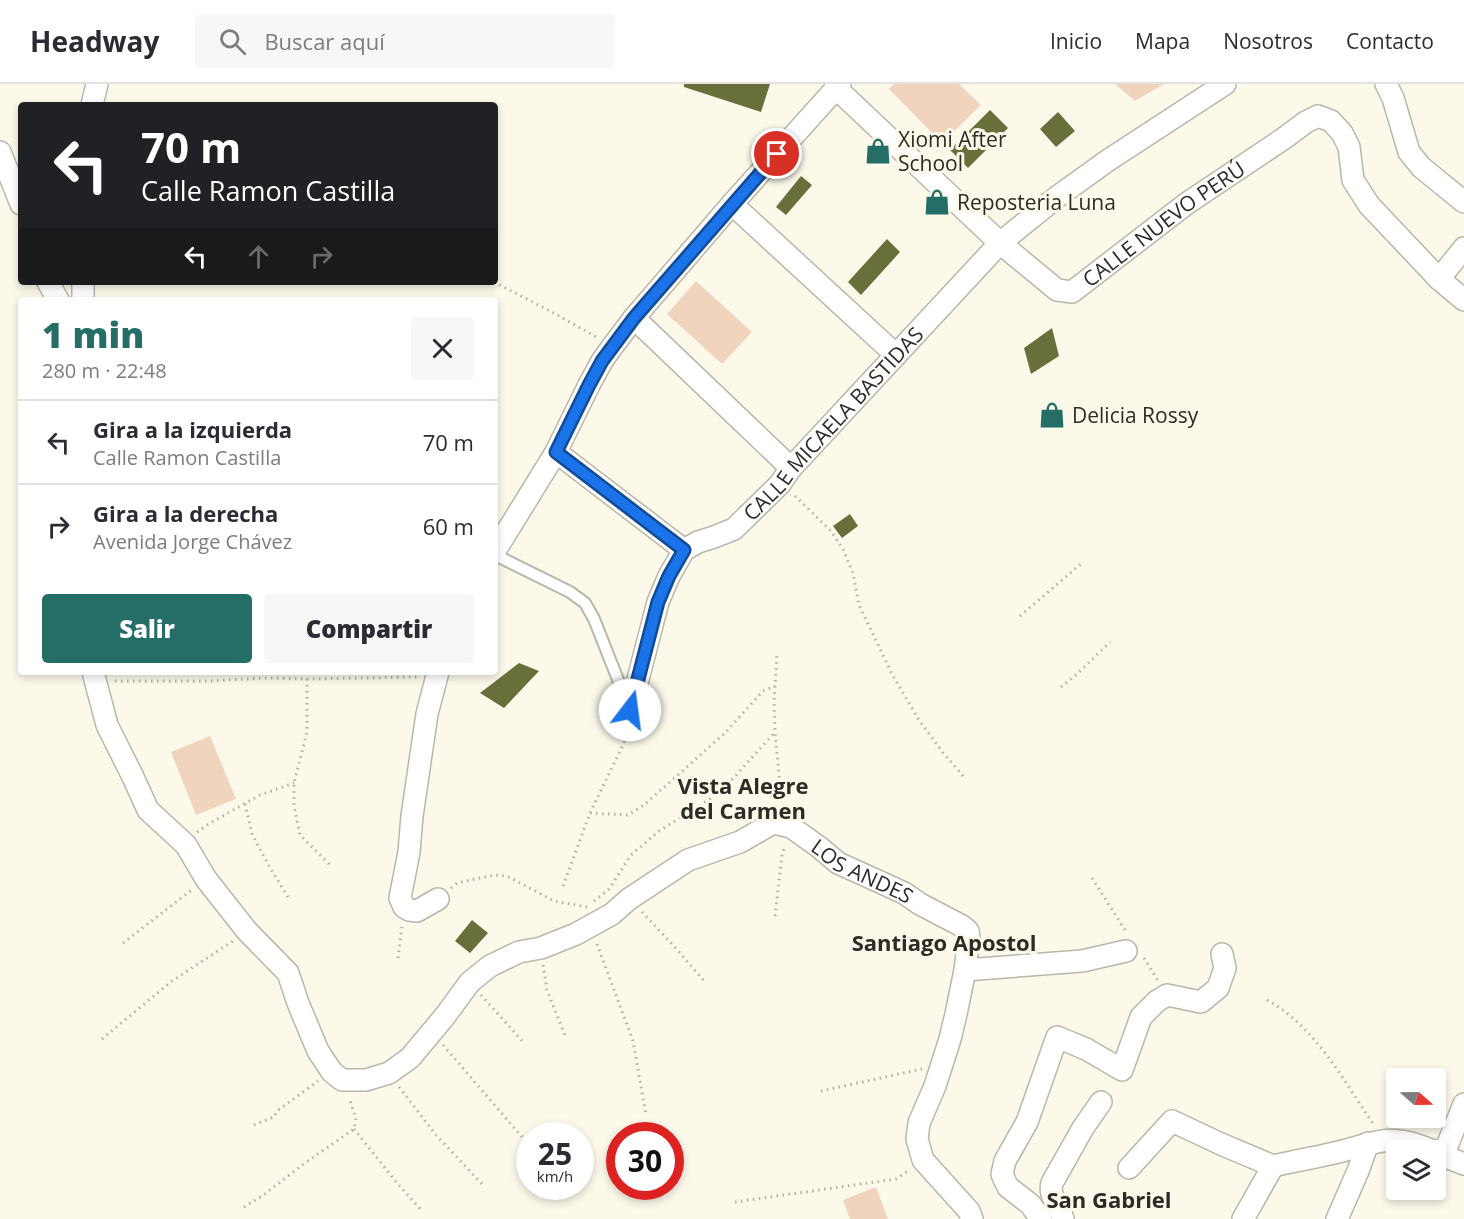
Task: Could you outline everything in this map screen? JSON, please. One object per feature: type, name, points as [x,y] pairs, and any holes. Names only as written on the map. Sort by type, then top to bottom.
[{"type":"street","points":[[93,102],[98,84]]},
{"type":"street","name":"CALLE MICAELA BASTIDAS","points":[[684,550],[698,542],[734,529],[1000,243],[1107,160],[1225,84]]},
{"type":"street","points":[[1386,84],[1394,98],[1409,152],[1421,167],[1464,202]]},
{"type":"street","points":[[498,548],[556,452],[589,385],[612,347],[732,204],[838,86]]},
{"type":"street","name":"CALLE NUEVO PERÚ","points":[[838,86],[1000,243],[1058,290],[1072,292],[1185,204],[1318,116],[1331,121],[1342,133],[1349,147],[1353,180],[1369,205],[1439,279]]},
{"type":"street","points":[[0,152],[18,197]]},
{"type":"street","points":[[732,204],[896,355]]},
{"type":"street","points":[[1464,248],[1439,279],[1464,300]]},
{"type":"street","points":[[634,318],[785,476]]},
{"type":"street","points":[[556,452],[684,550],[658,602],[630,710]]},
{"type":"street","points":[[438,675],[427,714],[409,852],[400,898],[404,907],[417,911],[438,899]]},
{"type":"street","points":[[94,676],[107,726],[148,810],[186,845],[206,879],[246,931],[288,973],[318,1051],[332,1072],[342,1080],[366,1080],[389,1073],[410,1058],[470,982],[490,966],[519,952],[541,948],[576,934],[591,913],[612,914],[629,899],[688,860],[782,825]]},
{"type":"street","name":"LOS ANDES","points":[[782,825],[819,847],[838,863],[904,893],[968,931],[965,970],[950,1039],[935,1086],[919,1123],[918,1139],[923,1160]]},
{"type":"street","points":[[965,970],[1082,961],[1126,951]]},
{"type":"street","points":[[1041,1219],[1030,1204],[1008,1186],[1002,1174],[1005,1161],[1027,1122],[1057,1037],[1086,1049],[1122,1071],[1141,1017],[1157,1001],[1167,995],[1201,1002],[1218,988],[1225,968],[1222,954]]},
{"type":"street","points":[[1063,1219],[1050,1191],[1052,1183],[1083,1128],[1101,1102]]},
{"type":"street","points":[[1443,1140],[1464,1104]]},
{"type":"street","points":[[1129,1168],[1172,1121],[1273,1166],[1386,1141]]},
{"type":"street","points":[[1337,1219],[1358,1171],[1376,1142]]},
{"type":"street","points":[[1446,1157],[1464,1164]]},
{"type":"street","points":[[923,1160],[969,1211],[972,1219]]},
{"type":"street","points":[[1243,1219],[1273,1166]]},
{"type":"lane","points":[[498,555],[570,591],[585,603],[594,619],[630,710]]},
{"type":"path","points":[[498,284],[612,347]]},
{"type":"path","points":[[785,476],[799,500],[831,531],[843,549],[853,573],[859,605],[893,676],[919,720],[964,777]]},
{"type":"path","points":[[1020,616],[1082,563]]},
{"type":"path","points":[[1061,687],[1110,642]]},
{"type":"path","points":[[775,916],[782,855],[774,701],[777,655]]},
{"type":"path","points":[[94,676],[211,681],[412,675]]},
{"type":"path","points":[[307,679],[308,732],[294,783],[294,806],[300,835],[330,865]]},
{"type":"path","points":[[590,813],[627,815],[644,805],[724,733],[763,691],[776,686]]},
{"type":"path","points":[[563,886],[590,813],[624,743],[630,710]]},
{"type":"path","points":[[591,913],[631,855],[659,831],[721,792],[775,732]]},
{"type":"path","points":[[186,845],[193,836],[212,822],[260,795],[294,783]]},
{"type":"path","points":[[245,804],[252,834],[288,897]]},
{"type":"path","points":[[438,899],[458,883],[494,875],[507,876],[554,902],[591,913]]},
{"type":"path","points":[[123,943],[206,879]]},
{"type":"path","points":[[629,899],[705,982]]},
{"type":"path","points":[[398,958],[404,907]]},
{"type":"path","points":[[591,913],[633,1041],[646,1115]]},
{"type":"path","points":[[102,1039],[172,981],[246,931]]},
{"type":"path","points":[[541,948],[547,990],[566,1038]]},
{"type":"path","points":[[470,982],[525,1044]]},
{"type":"path","points":[[1267,1000],[1282,1009],[1306,1030],[1324,1052],[1376,1142]]},
{"type":"path","points":[[432,1032],[516,1130]]},
{"type":"path","points":[[821,1091],[941,1065]]},
{"type":"path","points":[[389,1073],[436,1135],[483,1185]]},
{"type":"path","points":[[254,1125],[274,1117],[277,1112],[315,1082]]},
{"type":"path","points":[[244,1207],[354,1129],[356,1118]]},
{"type":"path","points":[[354,1129],[422,1211]]},
{"type":"path","points":[[735,1202],[896,1179],[923,1160]]},
{"type":"shaded area","points":[[894,84],[959,84],[981,105],[942,143],[889,89]]},
{"type":"shaded area","points":[[1115,84],[1164,84],[1135,101]]},
{"type":"shaded area","points":[[696,281],[752,332],[722,364],[667,314]]},
{"type":"shaded area","points":[[210,736],[236,799],[196,815],[171,752]]},
{"type":"shaded area","points":[[876,1187],[888,1219],[850,1219],[843,1200]]},
{"type":"building","points":[[684,84],[770,84],[761,112],[684,87]]},
{"type":"building","points":[[990,110],[1008,128],[968,168],[950,150]]},
{"type":"building","points":[[1058,112],[1075,131],[1056,147],[1040,129]]},
{"type":"building","points":[[801,176],[812,185],[786,215],[776,207]]},
{"type":"building","points":[[887,239],[900,252],[861,295],[848,282]]},
{"type":"building","points":[[1052,328],[1059,356],[1031,374],[1024,348]]},
{"type":"building","points":[[850,514],[858,526],[842,538],[833,526]]},
{"type":"building","points":[[519,663],[539,671],[504,708],[480,693]]},
{"type":"building","points":[[472,920],[488,933],[470,953],[455,941]]},
{"type":"place","name":"Xiomi After School","points":[[878,151]]},
{"type":"place","name":"Reposteria Luna","points":[[937,202]]},
{"type":"place","name":"Delicia Rossy","points":[[1052,415]]},
{"type":"district","name":"Vista Alegre del Carmen","points":[[743,798]]},
{"type":"district","name":"Santiago Apostol","points":[[944,942]]},
{"type":"district","name":"San Gabriel","points":[[1109,1199]]},
{"type":"route","points":[[630,710],[658,602],[684,550],[556,452],[602,361],[634,318],[777,154]]}]
